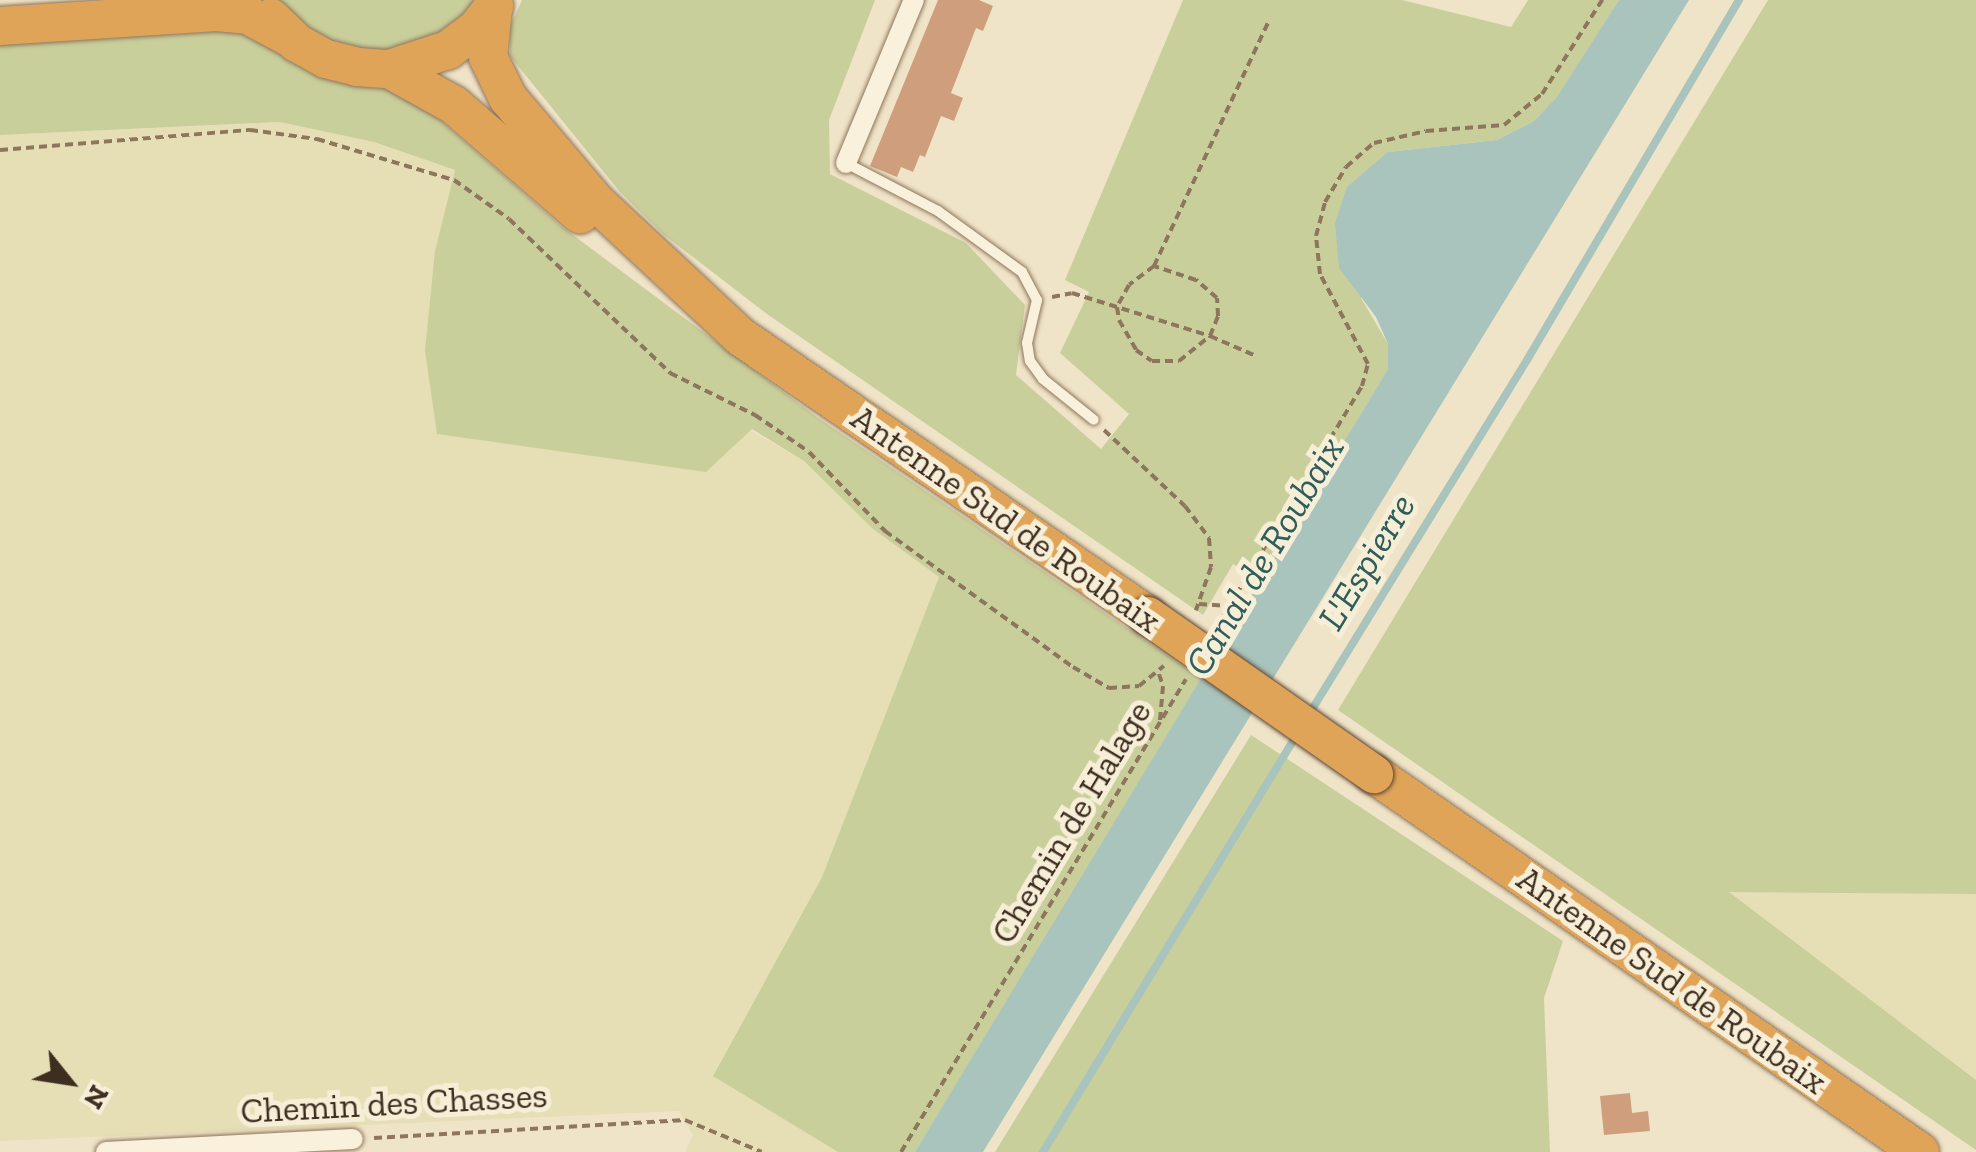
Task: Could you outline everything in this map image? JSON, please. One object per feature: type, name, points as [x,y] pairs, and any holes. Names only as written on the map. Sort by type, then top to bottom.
[{"type":"highway","points":[[0,9],[70,0]]},
{"type":"highway","points":[[259,0],[289,36]]},
{"type":"highway","points":[[389,69],[448,50],[495,4]]},
{"type":"highway","name":"Antenne Sud de Roubaix","points":[[495,4],[488,57],[508,98],[595,201],[741,336],[1920,1152]]},
{"type":"highway","points":[[0,26],[216,12],[248,15],[336,62],[389,69],[454,105],[660,281],[741,336]]},
{"type":"street","points":[[846,163],[914,0]]},
{"type":"street","name":"Chemin des Chasses","points":[[106,1152],[283,1147],[353,1139]]},
{"type":"lane","points":[[846,163],[952,221],[1022,272],[1038,300],[1027,343],[1030,361],[1044,379],[1094,420]]},
{"type":"path","points":[[1210,640],[1362,386],[1368,364],[1320,274],[1316,236],[1324,202],[1346,167],[1374,143],[1426,131],[1504,125],[1542,94],[1602,0]]},
{"type":"path","points":[[1154,266],[1196,280],[1217,298],[1218,316],[1210,336],[1180,361],[1152,361],[1126,338],[1118,307],[1128,285],[1154,266],[1268,21]]},
{"type":"path","points":[[0,150],[250,130],[317,139],[454,180],[509,219],[670,373],[755,415],[809,452],[885,531],[1072,667],[1109,688],[1139,686],[1159,674],[1169,657]]},
{"type":"path","points":[[1038,300],[1072,292],[1210,336],[1254,355]]},
{"type":"path","points":[[1094,420],[1185,506],[1209,538],[1211,567],[1194,614]]},
{"type":"path","points":[[1199,604],[1230,606]]},
{"type":"path","points":[[1159,674],[1164,686],[1160,724]]},
{"type":"path","name":"Chemin de Halage","points":[[902,1152],[1190,674]]},
{"type":"path","name":"Chemin des Chasses","points":[[353,1139],[685,1120],[762,1152]]},
{"type":"shaded area","points":[[281,122],[374,142],[455,170],[435,251],[804,461],[873,529],[939,577],[822,877],[713,1075],[838,1152],[685,1152],[693,1135],[679,1111],[0,1141],[0,135]]},
{"type":"shaded area","points":[[1727,891],[1976,894],[1976,1080]]},
{"type":"green space","points":[[278,0],[481,0],[469,14],[417,47],[365,53],[323,40]]},
{"type":"green space","points":[[522,0],[875,0],[829,120],[830,174],[966,243],[1025,305],[1016,375],[1101,449],[1129,414],[1060,353],[1089,292],[1065,280],[1183,0],[1402,0],[1511,27],[1528,0],[1619,0],[1558,97],[1534,121],[1497,140],[1388,152],[1361,298],[1388,344],[1388,369],[1261,581],[1233,564],[1203,615],[767,314],[663,234],[620,192],[510,56],[510,26]]},
{"type":"green space","points":[[1768,0],[1976,0],[1976,894],[1729,892],[1976,1080],[1976,1150],[1338,710]]},
{"type":"green space","points":[[244,30],[399,92],[432,113],[561,226],[817,417],[1203,680],[915,1152],[838,1152],[713,1076],[822,877],[939,577],[873,529],[804,461],[752,429],[706,472],[437,434],[425,351],[435,251],[455,170],[374,142],[280,122],[0,135],[0,42]]},
{"type":"green space","points":[[1251,735],[1563,941],[1544,998],[1550,1152],[995,1152]]},
{"type":"water","points":[[1619,0],[1689,0],[983,1152],[915,1152],[1388,369],[1388,344],[1376,317],[1339,268],[1335,223],[1347,187],[1388,152],[1497,140],[1534,121],[1557,97]]},
{"type":"building","points":[[938,0],[979,0],[993,6],[983,31],[976,28],[951,93],[963,98],[954,121],[941,116],[925,157],[920,155],[913,172],[901,167],[897,177],[870,166]]},
{"type":"building","points":[[1630,1093],[1632,1113],[1648,1111],[1650,1131],[1604,1135],[1600,1096]]},
{"type":"waterway","name":"L'Espierre","points":[[1308,716],[1527,360],[1739,0]]},
{"type":"waterway","name":"L'Espierre","points":[[1043,1152],[1298,732]]},
{"type":"water label","name":"Canal de Roubaix","points":[[1265,556]]}]
